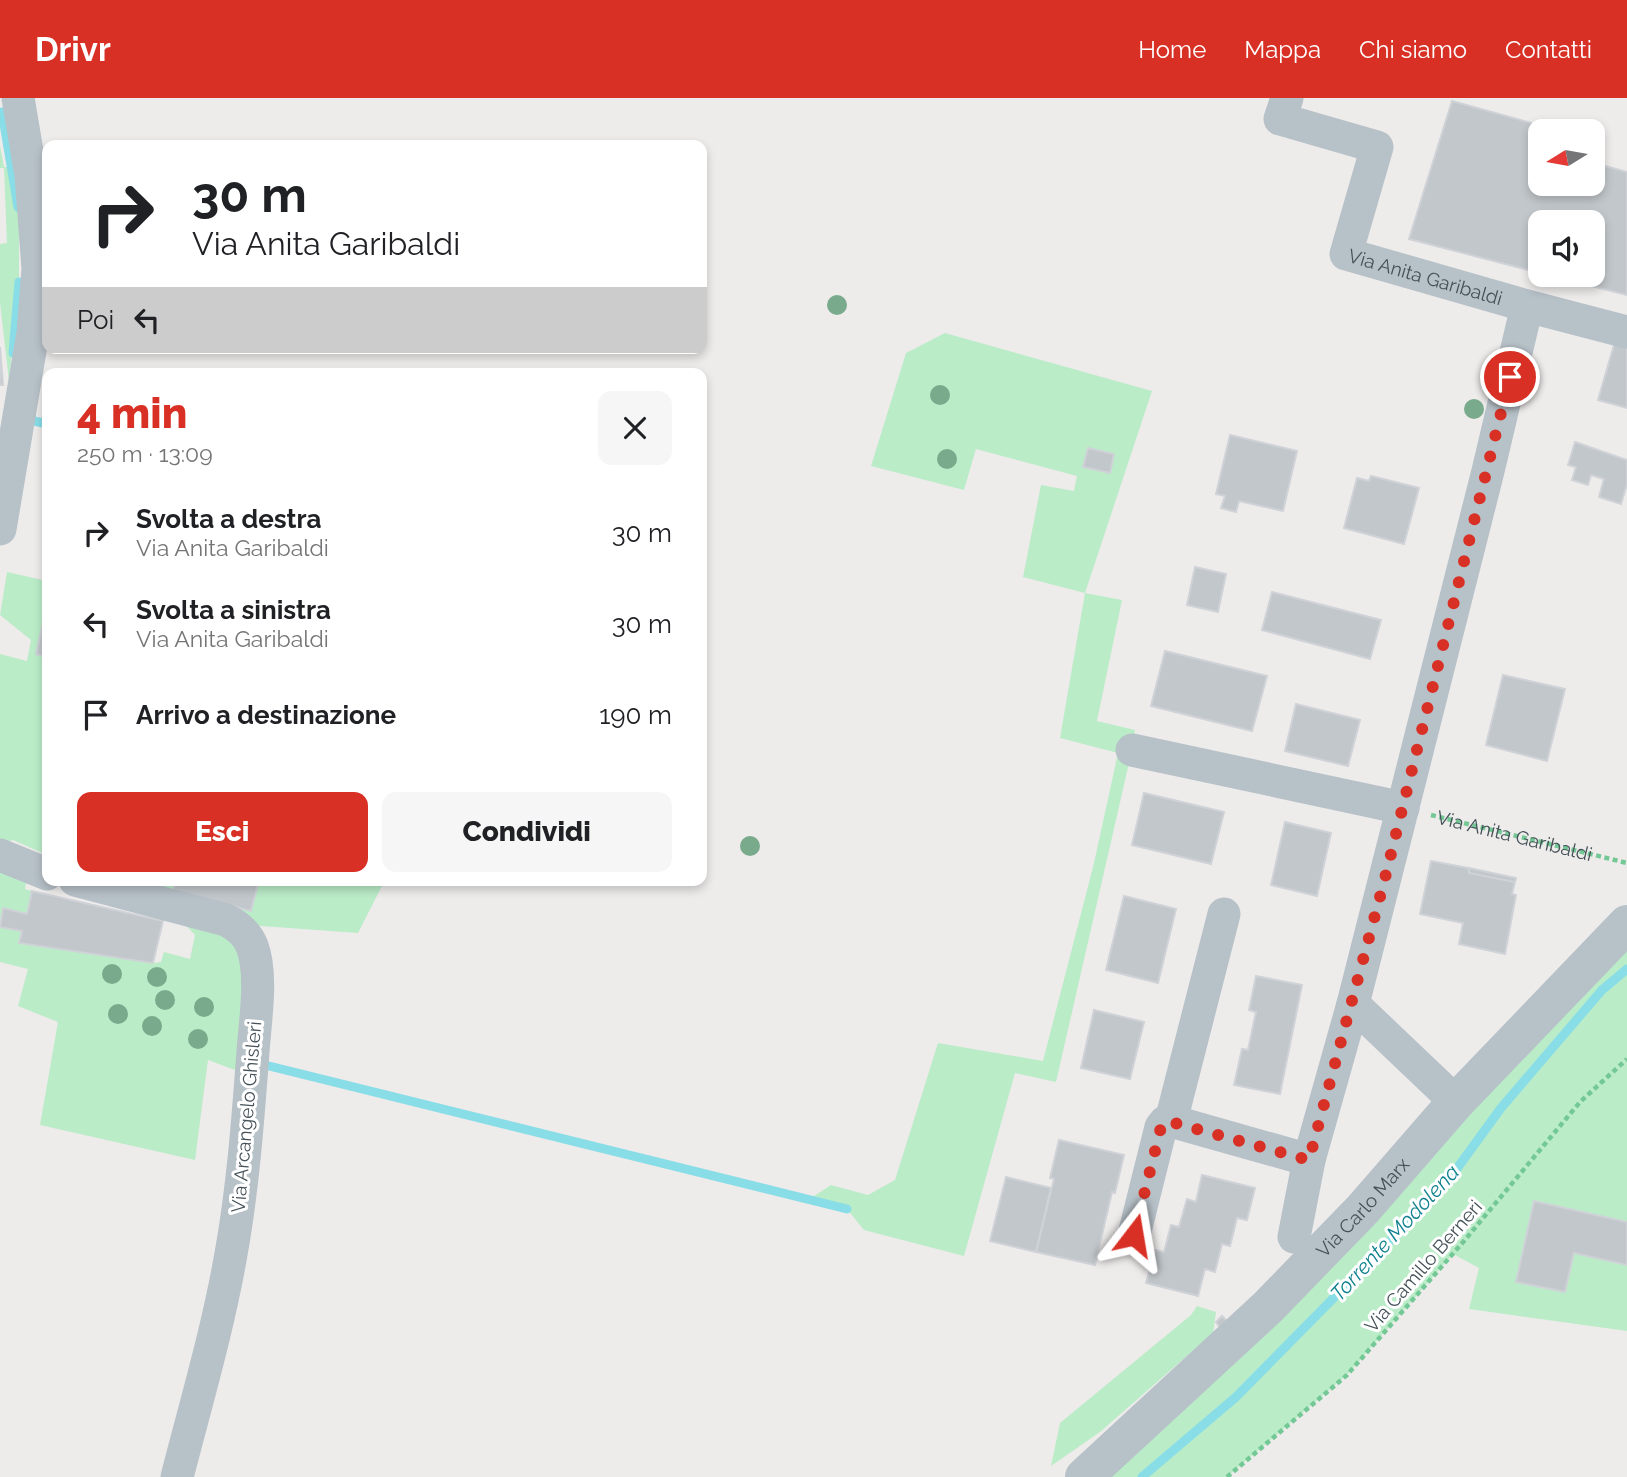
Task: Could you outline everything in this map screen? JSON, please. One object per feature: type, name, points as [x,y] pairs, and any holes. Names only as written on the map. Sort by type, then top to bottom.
[{"type":"street","points":[[0,529],[33,333],[38,269],[31,175],[18,98]]},
{"type":"street","name":"Via Anita Garibaldi","points":[[1287,98],[1280,119],[1377,147],[1346,254],[1627,332]]},
{"type":"street","name":"Via Anita Garibaldi","points":[[1294,1237],[1309,1160],[1353,1004],[1485,485],[1527,306]]},
{"type":"street","points":[[1132,750],[1403,808]]},
{"type":"street","points":[[0,855],[42,872]]},
{"type":"street","name":"Via Arcangelo Ghisleri","points":[[98,886],[226,920],[245,933],[254,953],[257,988],[232,1252],[177,1477]]},
{"type":"street","points":[[1171,1121],[1224,914]]},
{"type":"street","name":"Via Carlo Marx","points":[[1084,1477],[1268,1307],[1363,1209],[1456,1102],[1627,924]]},
{"type":"street","points":[[1353,1004],[1456,1102]]},
{"type":"street","points":[[1134,1235],[1161,1127],[1165,1122],[1171,1121],[1309,1160]]},
{"type":"path","name":"Via Anita Garibaldi","points":[[1403,808],[1627,863]]},
{"type":"path","name":"Via Camillo Berneri","points":[[1227,1477],[1347,1375],[1580,1102],[1627,1059]]},
{"type":"green space","points":[[0,146],[4,167],[11,167],[19,214],[19,282],[9,381],[0,303],[0,244],[7,243],[4,168],[0,168]]},
{"type":"green space","points":[[945,333],[1152,391],[1085,593],[1023,577],[1041,485],[1074,491],[1077,476],[976,449],[964,490],[871,466],[906,353]]},
{"type":"green space","points":[[7,572],[42,580],[42,853],[13,840],[0,844],[0,654],[27,661],[31,640],[0,615]]},
{"type":"green space","points":[[1085,593],[1122,600],[1097,721],[1135,730],[1056,1082],[1015,1073],[964,1256],[864,1230],[847,1209],[808,1200],[831,1185],[868,1195],[895,1180],[938,1043],[1043,1061],[1094,863],[1118,753],[1060,738]]},
{"type":"green space","points":[[0,865],[27,877],[25,889],[32,891],[27,914],[3,908],[0,920]]},
{"type":"green space","points":[[138,886],[382,886],[358,933],[235,924],[239,927],[251,1076],[208,1060],[195,1160],[40,1125],[58,1022],[18,1006],[28,969],[0,962],[0,927],[22,931],[20,943],[153,963],[161,962],[164,952],[190,959],[195,935],[165,903]]},
{"type":"green space","points":[[1627,943],[1627,1331],[1469,1309],[1479,1268],[1453,1254],[1347,1375],[1227,1477],[1100,1477]]},
{"type":"green space","points":[[1197,1306],[1216,1312],[1213,1333],[1100,1432],[1051,1466],[1060,1423],[1191,1315]]},
{"type":"building","points":[[1452,101],[1528,122],[1528,196],[1605,196],[1605,166],[1627,172],[1627,295],[1595,287],[1605,287],[1605,210],[1528,210],[1528,270],[1409,239]]},
{"type":"building","points":[[1616,338],[1627,341],[1627,408],[1598,400]]},
{"type":"building","points":[[0,347],[3,385],[0,385]]},
{"type":"building","points":[[1230,435],[1297,451],[1283,511],[1239,501],[1236,512],[1221,508],[1225,496],[1216,494]]},
{"type":"building","points":[[1575,442],[1627,460],[1627,484],[1621,504],[1599,497],[1604,479],[1591,475],[1588,485],[1572,480],[1576,467],[1568,465]]},
{"type":"building","points":[[1088,448],[1114,454],[1110,473],[1083,467]]},
{"type":"building","points":[[1371,476],[1419,488],[1404,544],[1344,528],[1357,478],[1369,481]]},
{"type":"building","points":[[1195,567],[1226,574],[1218,612],[1187,605]]},
{"type":"building","points":[[1272,592],[1381,620],[1370,659],[1262,630]]},
{"type":"building","points":[[42,627],[42,656],[36,654]]},
{"type":"building","points":[[1165,651],[1267,676],[1252,731],[1151,706]]},
{"type":"building","points":[[1503,675],[1565,689],[1547,761],[1486,745]]},
{"type":"building","points":[[1296,704],[1360,720],[1348,766],[1285,751]]},
{"type":"building","points":[[1144,793],[1224,812],[1211,864],[1132,845]]},
{"type":"building","points":[[1285,822],[1331,833],[1317,896],[1271,885]]},
{"type":"building","points":[[1431,861],[1469,868],[1469,873],[1515,882],[1512,894],[1516,895],[1505,954],[1459,944],[1463,923],[1420,914]]},
{"type":"building","points":[[1469,868],[1516,878],[1515,882],[1469,873]]},
{"type":"building","points":[[174,886],[257,886],[251,911],[173,891]]},
{"type":"building","points":[[32,891],[163,921],[153,963],[19,943],[22,931],[0,927],[3,908],[27,914]]},
{"type":"building","points":[[1124,896],[1176,909],[1158,983],[1106,970]]},
{"type":"building","points":[[1256,976],[1302,985],[1280,1094],[1234,1085],[1242,1049],[1248,1050],[1256,1012],[1249,1010]]},
{"type":"building","points":[[1094,1010],[1144,1022],[1130,1079],[1081,1068]]},
{"type":"building","points":[[1059,1140],[1124,1155],[1115,1193],[1112,1192],[1095,1265],[1036,1252],[1054,1179],[1050,1178]]},
{"type":"building","points":[[1202,1175],[1255,1188],[1247,1220],[1237,1218],[1230,1246],[1222,1244],[1215,1272],[1205,1269],[1198,1296],[1146,1283],[1155,1250],[1164,1252],[1171,1225],[1179,1227],[1187,1199],[1196,1202]]},
{"type":"building","points":[[1006,1177],[1051,1188],[1036,1252],[990,1241]]},
{"type":"building","points":[[1534,1201],[1627,1222],[1627,1265],[1574,1253],[1565,1292],[1516,1282]]},
{"type":"building","points":[[1222,1316],[1228,1322],[1221,1329],[1216,1322]]},
{"type":"waterway","points":[[2,112],[18,207]]},
{"type":"waterway","points":[[13,353],[19,282]]},
{"type":"waterway","points":[[26,419],[42,423]]},
{"type":"waterway","name":"Torrente Modolena","points":[[1142,1477],[1236,1397],[1445,1185],[1501,1108],[1602,990],[1627,969]]},
{"type":"waterway","points":[[257,1063],[847,1209]]},
{"type":"route","points":[[1134,1235],[1161,1127],[1167,1121],[1309,1160],[1353,1004],[1510,377]]}]
